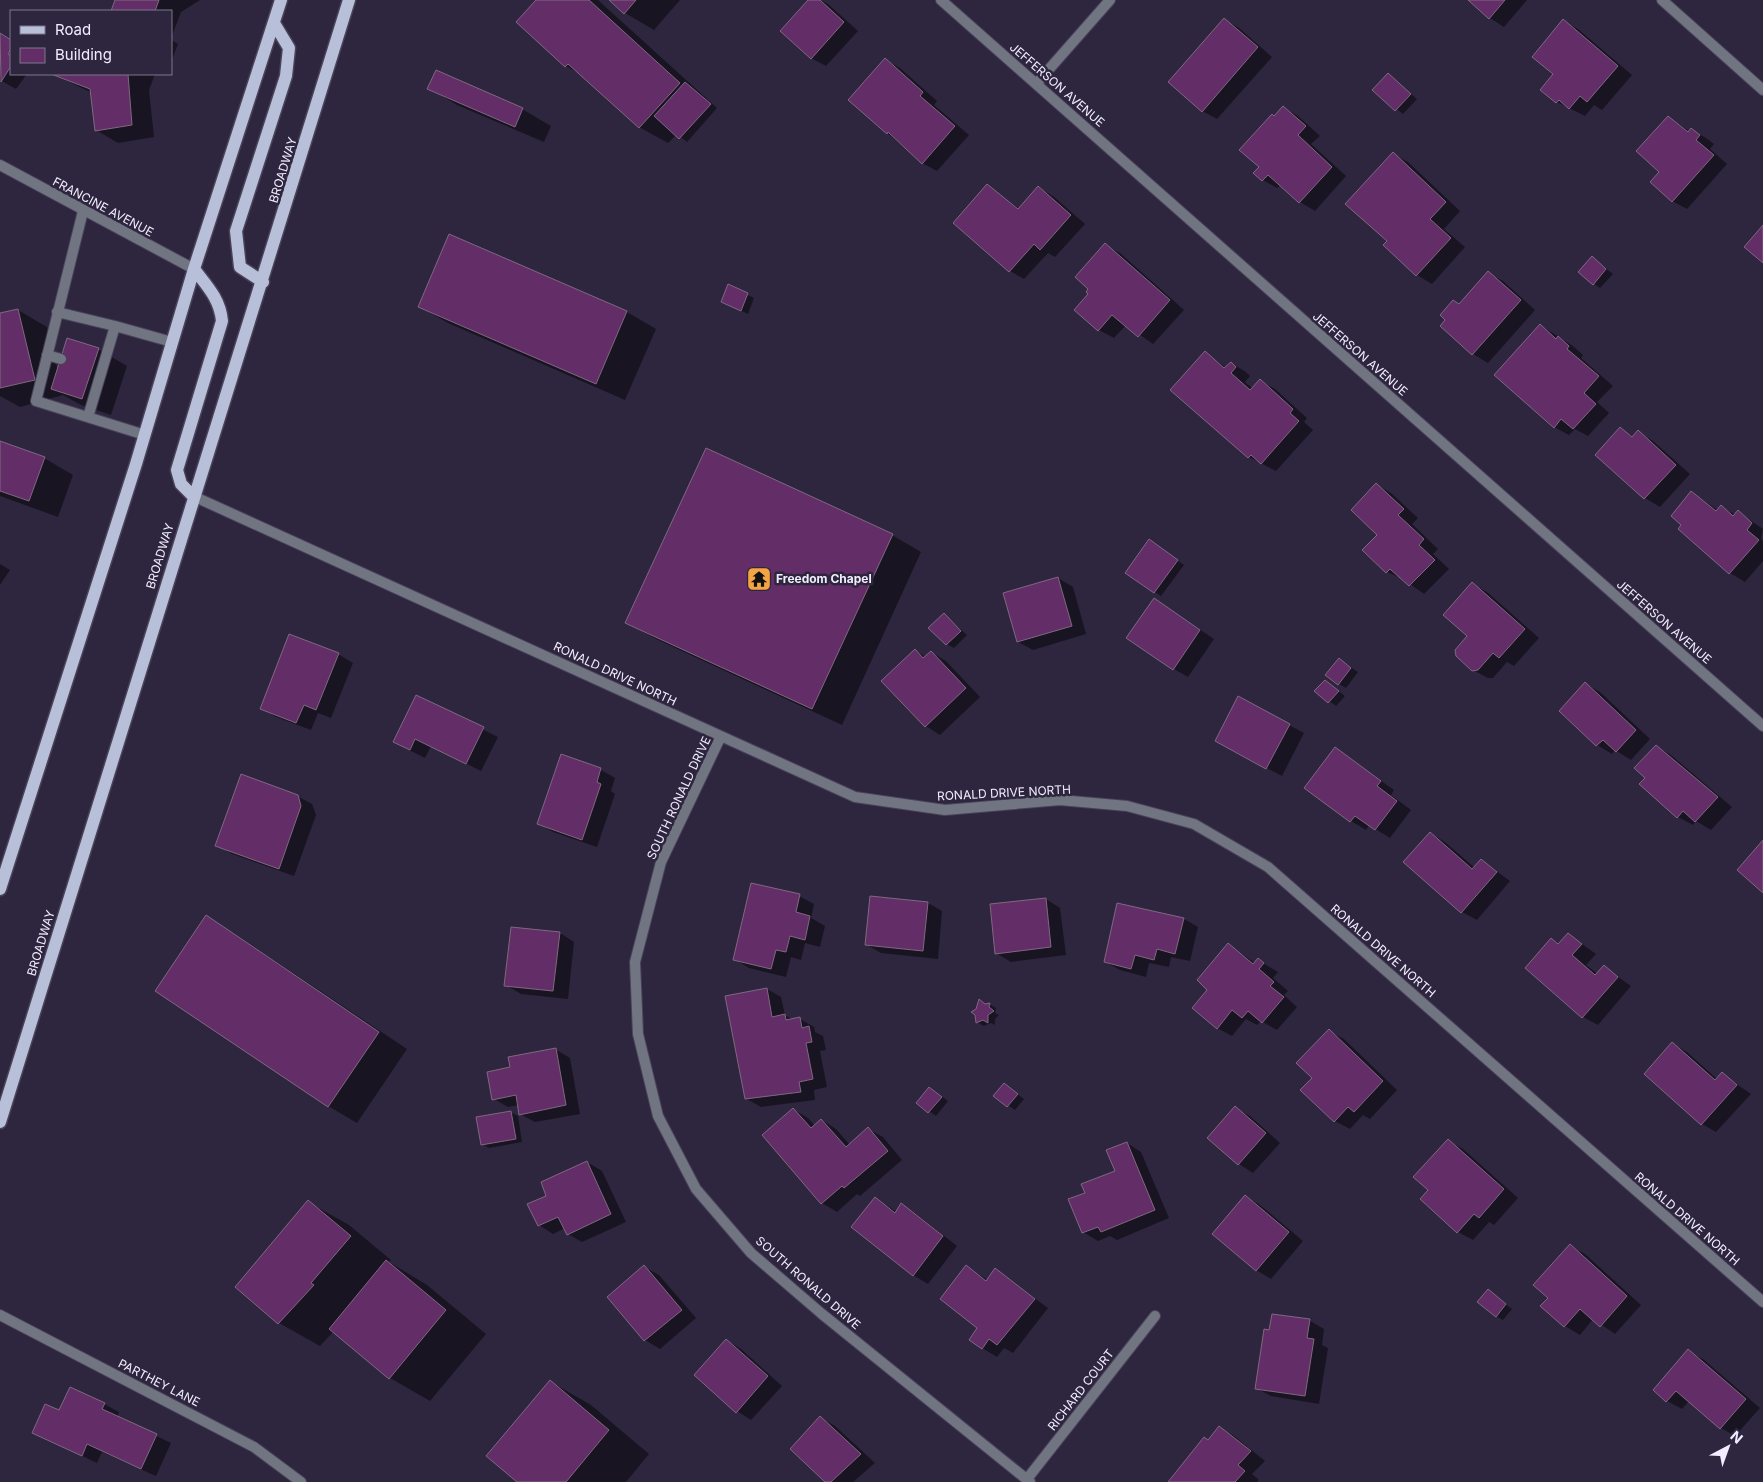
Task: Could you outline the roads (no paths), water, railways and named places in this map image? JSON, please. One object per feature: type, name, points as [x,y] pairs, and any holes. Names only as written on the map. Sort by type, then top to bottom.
[{"type":"main road","points":[[0,889],[145,435],[194,270],[281,0]]},
{"type":"main road","name":"BROADWAY","points":[[0,1122],[193,496],[263,282],[349,0]]},
{"type":"main road","points":[[263,282],[240,267],[236,231],[286,76],[289,48],[274,23]]},
{"type":"main road","points":[[193,496],[180,484],[176,470],[222,321],[221,309],[216,298],[194,270]]},
{"type":"street","name":"JEFFERSON AVENUE","points":[[941,0],[1763,726]]},
{"type":"street","points":[[1036,84],[1110,0]]},
{"type":"street","points":[[1662,0],[1763,90]]},
{"type":"street","name":"FRANCINE AVENUE","points":[[0,165],[194,270]]},
{"type":"street","points":[[83,211],[36,401],[145,435]]},
{"type":"street","points":[[57,312],[172,342]]},
{"type":"street","points":[[88,417],[97,369],[115,326]]},
{"type":"street","points":[[47,355],[61,359]]},
{"type":"street","name":"RONALD DRIVE NORTH","points":[[193,496],[855,797],[945,810],[1060,800],[1127,806],[1194,824],[1268,867],[1763,1302]]},
{"type":"street","name":"SOUTH RONALD DRIVE","points":[[721,736],[661,862],[634,962],[638,1034],[658,1116],[696,1189],[751,1252],[822,1314],[1029,1481]]},
{"type":"street","name":"PARTHEY LANE","points":[[0,1315],[254,1447],[301,1482]]},
{"type":"street","name":"RICHARD COURT","points":[[1029,1481],[1155,1316]]},
{"type":"place","name":"Freedom Chapel","points":[[759,579]]}]
